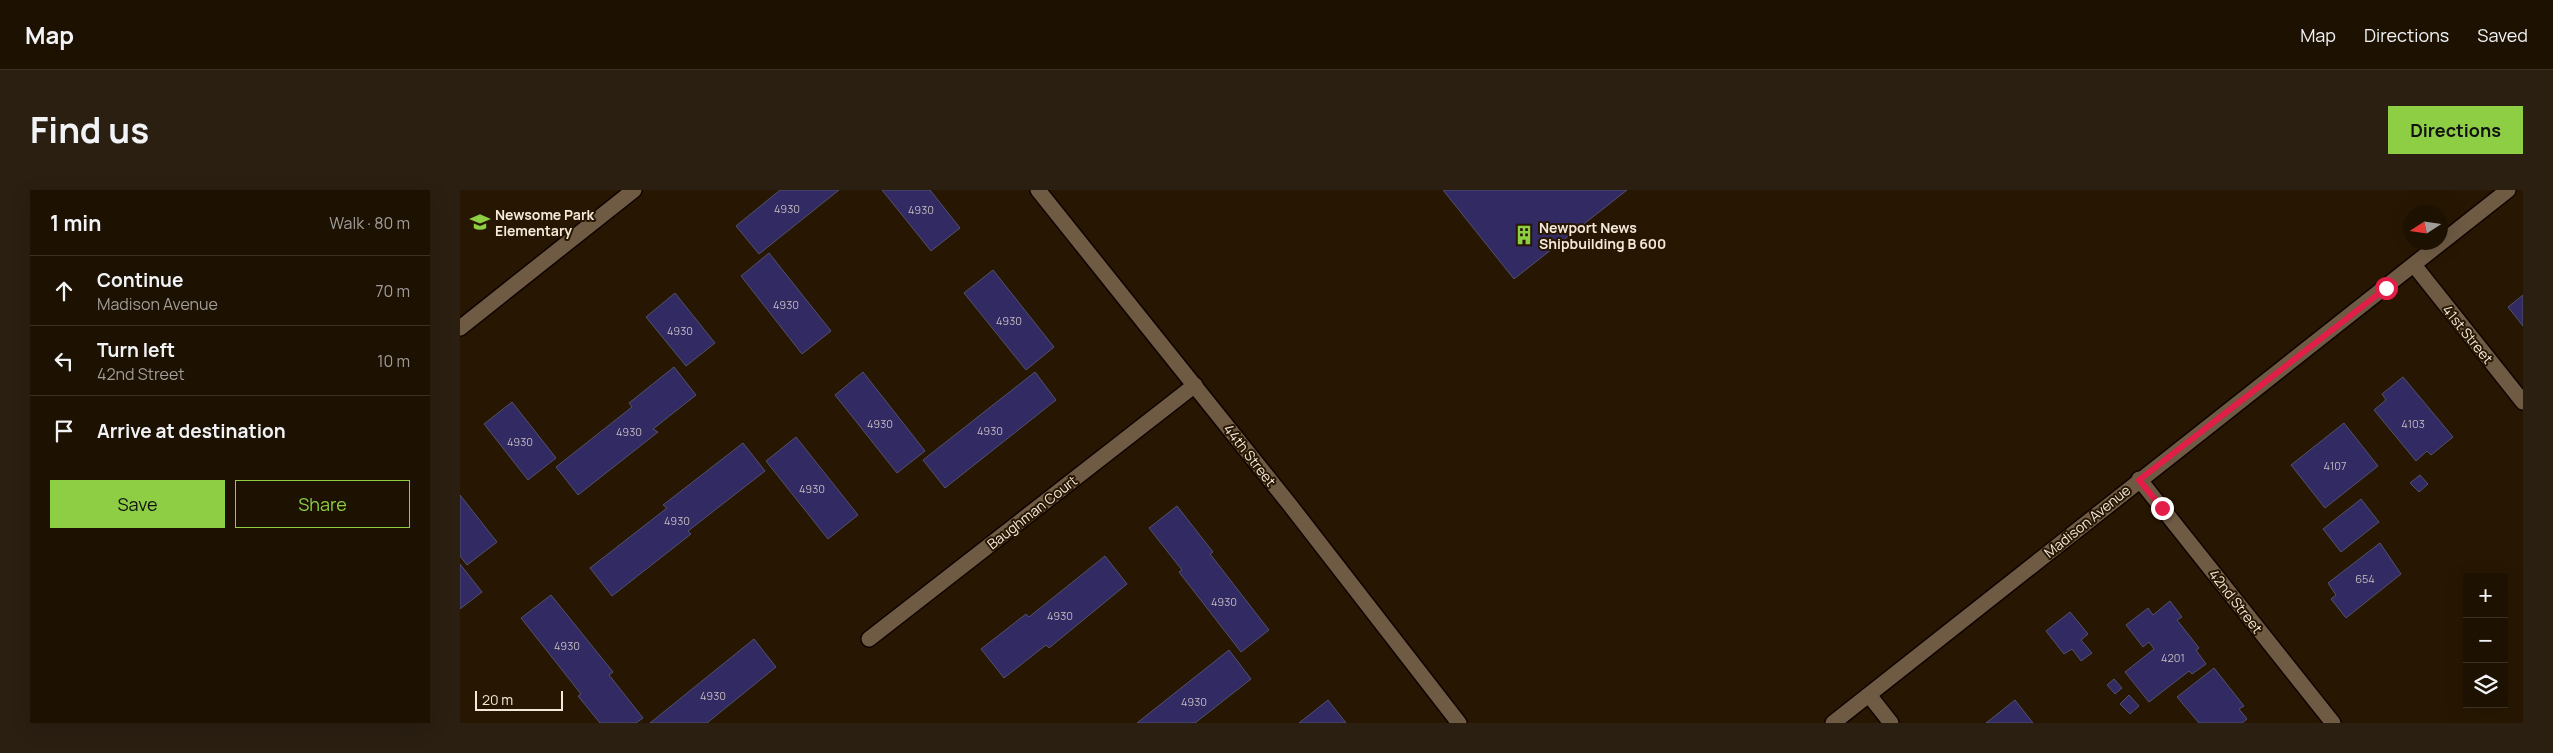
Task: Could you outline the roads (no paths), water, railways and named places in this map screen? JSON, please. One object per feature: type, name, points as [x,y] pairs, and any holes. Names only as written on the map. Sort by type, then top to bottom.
[{"type":"street","points":[[460,328],[634,190]]},
{"type":"street","name":"44th Street","points":[[1038,190],[1195,385],[1459,723]]},
{"type":"street","name":"Madison Avenue","points":[[1833,723],[2508,190]]},
{"type":"street","name":"41st Street","points":[[2414,265],[2523,402]]},
{"type":"street","name":"Baughman Court","points":[[869,640],[1195,385]]},
{"type":"street","name":"42nd Street","points":[[2139,480],[2333,723]]},
{"type":"street","points":[[1869,695],[1891,723]]},
{"type":"place","name":"Newsome Park Elementary","points":[[480,222]]},
{"type":"place","name":"Newport News Shipbuilding B 600","points":[[1524,235]]}]
